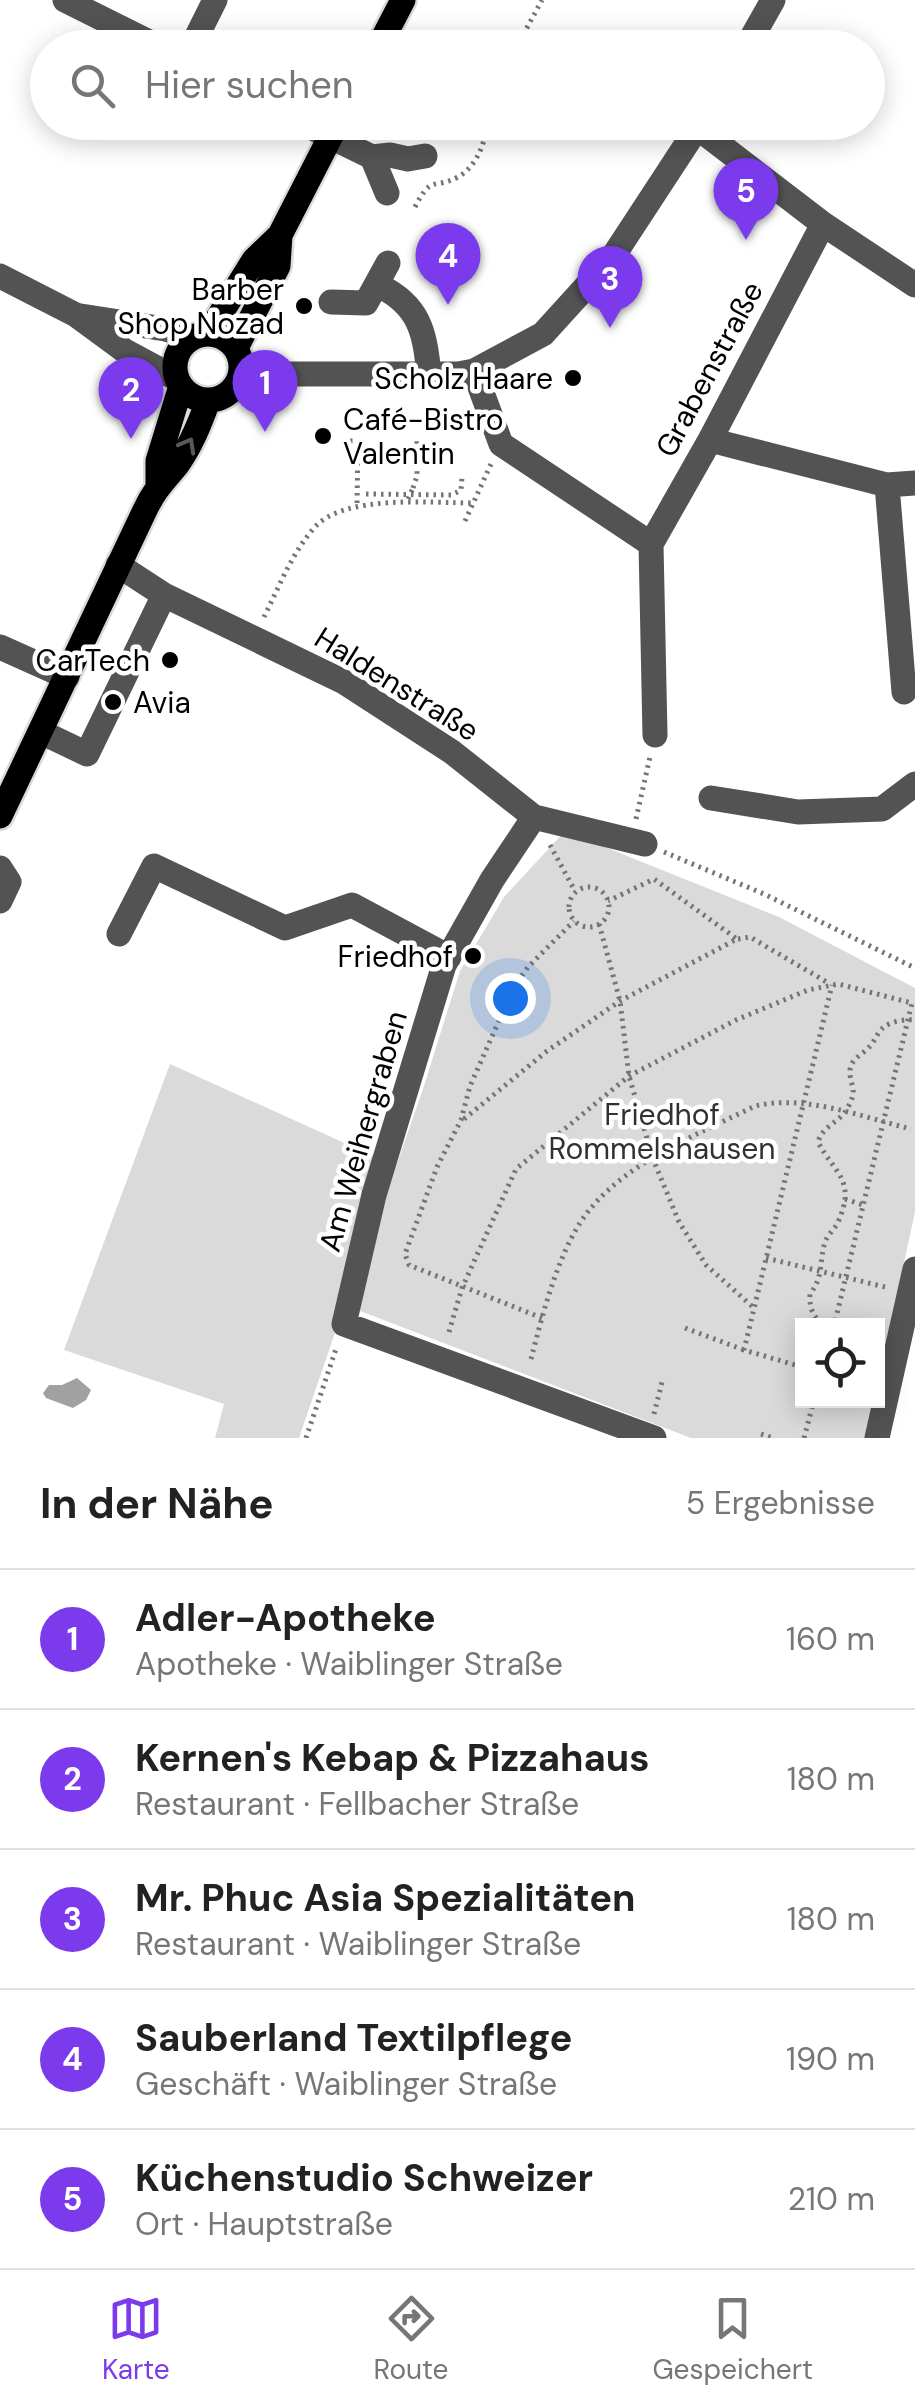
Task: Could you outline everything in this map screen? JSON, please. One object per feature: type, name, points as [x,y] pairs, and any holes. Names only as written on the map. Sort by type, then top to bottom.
[{"type":"main road","points":[[388,30],[404,0]]},
{"type":"main road","points":[[158,484],[158,461],[180,383],[177,355],[201,336],[254,260],[280,235],[329,140]]},
{"type":"main road","points":[[180,383],[198,399],[208,400],[221,398],[234,388],[239,361],[278,266],[280,235]]},
{"type":"main road","points":[[201,336],[224,338],[239,361]]},
{"type":"main road","points":[[0,816],[158,484],[190,444],[208,400]]},
{"type":"street","points":[[65,0],[125,30]]},
{"type":"street","points":[[201,30],[215,0]]},
{"type":"street","points":[[756,30],[773,0]]},
{"type":"street","points":[[347,140],[372,158],[387,193]]},
{"type":"street","points":[[239,361],[429,374],[474,371],[543,334],[612,258],[690,140]]},
{"type":"street","points":[[721,140],[799,190],[823,224],[915,285]]},
{"type":"street","points":[[372,158],[390,154],[408,159],[424,156]]},
{"type":"street","name":"Grabenstraße","points":[[651,544],[823,224]]},
{"type":"street","points":[[331,302],[366,304],[388,263]]},
{"type":"street","points":[[0,276],[76,315],[125,351],[180,383]]},
{"type":"street","points":[[387,290],[411,308],[421,324],[429,374]]},
{"type":"street","points":[[76,315],[201,336]]},
{"type":"street","points":[[474,371],[501,444],[651,544],[656,735]]},
{"type":"street","points":[[710,440],[887,485],[915,483]]},
{"type":"street","points":[[887,485],[904,692]]},
{"type":"street","name":"Haldenstraße","points":[[118,565],[164,595],[344,682],[452,752],[534,816],[643,843]]},
{"type":"street","points":[[41,732],[87,754],[164,595]]},
{"type":"street","points":[[0,647],[67,677]]},
{"type":"street","points":[[711,798],[798,812],[882,808],[915,784]]},
{"type":"street","name":"Am Weihergraben","points":[[343,1329],[374,1195],[448,957],[534,816]]},
{"type":"street","points":[[119,934],[154,866],[285,928],[352,906],[448,957]]},
{"type":"street","points":[[0,868],[9,882],[0,901]]},
{"type":"street","points":[[876,1438],[915,1270]]},
{"type":"street","points":[[343,1329],[650,1437]]},
{"type":"path","points":[[526,30],[542,0]]},
{"type":"path","points":[[415,207],[424,190],[437,181],[458,177],[477,158],[483,140]]},
{"type":"path","points":[[350,441],[358,441],[358,505]]},
{"type":"path","points":[[407,501],[417,476],[417,441]]},
{"type":"path","points":[[465,520],[501,444]]},
{"type":"path","points":[[366,494],[452,494],[461,490],[462,478]]},
{"type":"path","points":[[254,638],[300,547],[317,524],[358,505],[407,501],[473,503]]},
{"type":"path","points":[[656,735],[643,843],[764,894],[915,968]]},
{"type":"path","points":[[534,816],[575,891],[568,909],[574,921],[586,927],[599,924],[607,914],[608,901],[594,887],[575,891]]},
{"type":"path","points":[[608,901],[654,879],[738,939]]},
{"type":"path","points":[[542,1318],[462,1288],[405,1260],[415,1223],[514,987],[528,966],[574,921]]},
{"type":"path","points":[[599,924],[620,1001],[629,1076],[653,1159],[679,1222],[706,1265],[754,1308]]},
{"type":"path","points":[[461,1120],[547,1051],[620,1001],[738,939],[750,937],[832,985]]},
{"type":"path","points":[[449,1332],[462,1288],[516,1169],[629,1076],[774,1002],[838,984],[912,1003],[912,1019],[833,1318]]},
{"type":"path","points":[[744,1350],[832,985]]},
{"type":"path","points":[[816,1318],[809,1303],[810,1294],[823,1271],[826,1241],[838,1223],[845,1199],[838,1166],[818,1142],[821,1132],[845,1113],[856,1088],[849,1072],[853,1060],[869,1049],[884,1027],[912,1019]]},
{"type":"path","points":[[531,1359],[542,1318],[575,1232],[591,1208],[620,1180],[653,1159],[755,1106],[785,1101],[911,1129]]},
{"type":"path","points":[[845,1199],[863,1205]]},
{"type":"path","points":[[766,1258],[888,1288]]},
{"type":"path","points":[[686,1328],[795,1365]]},
{"type":"path","points":[[306,1438],[343,1329]]},
{"type":"path","points":[[650,1437],[662,1382]]},
{"type":"path","points":[[804,1438],[812,1408]]},
{"type":"path","points":[[761,1434],[773,1438]]},
{"type":"green space","name":"Friedhof Rommelshausen","points":[[565,831],[779,917],[915,988],[915,1212],[885,1351],[885,1318],[795,1318],[795,1408],[872,1408],[865,1438],[691,1438],[355,1309],[380,1199],[396,1166],[460,971],[504,897]]},
{"type":"green space","points":[[170,1064],[380,1159],[339,1321],[299,1438],[215,1438],[224,1404],[64,1350]]},
{"type":"shaded area","points":[[77,1378],[91,1390],[86,1400],[73,1408],[46,1398],[43,1393],[49,1385],[62,1385]]},
{"type":"place","name":"Küchenstudio Schweizer","points":[[746,240]]},
{"type":"place","name":"Sauberland Textilpflege","points":[[448,305]]},
{"type":"place","name":"Barber Shop Nozad","points":[[304,306]]},
{"type":"place","name":"Mr. Phuc Asia Spezialitäten","points":[[610,328]]},
{"type":"place","name":"Scholz Haare","points":[[573,378]]},
{"type":"place","name":"Adler-Apotheke","points":[[265,432]]},
{"type":"place","name":"Café-Bistro Valentin","points":[[323,436]]},
{"type":"place","name":"Kernen's Kebap & Pizzahaus","points":[[131,439]]},
{"type":"place","name":"CarTech","points":[[170,660]]},
{"type":"place","name":"Avia","points":[[113,702]]},
{"type":"place","name":"Friedhof","points":[[473,956]]}]
